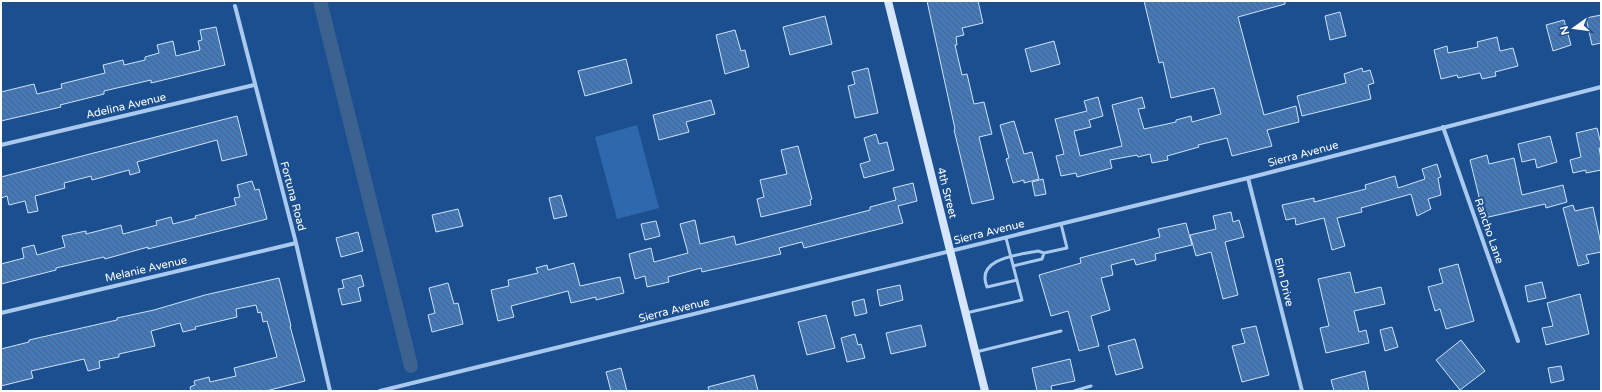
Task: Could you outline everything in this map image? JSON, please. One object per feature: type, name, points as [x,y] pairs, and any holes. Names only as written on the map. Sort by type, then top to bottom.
[{"type":"street","name":"4th Street","points":[[888,1],[985,391]]},
{"type":"street","name":"Fortuna Road","points":[[235,6],[254,85],[296,243],[330,391]]},
{"type":"street","name":"Adelina Avenue","points":[[1,145],[254,85]]},
{"type":"street","name":"Sierra Avenue","points":[[380,391],[1248,178],[1601,87]]},
{"type":"street","name":"Rancho Lane","points":[[1443,127],[1518,341]]},
{"type":"street","name":"Elm Drive","points":[[1248,178],[1302,391]]},
{"type":"street","name":"Melanie Avenue","points":[[1,313],[296,243]]},
{"type":"lane","points":[[1017,280],[988,287],[984,279],[986,270],[994,262],[1038,251],[1044,254],[1067,248],[1061,224]]},
{"type":"lane","points":[[966,313],[1022,300],[1006,238]]},
{"type":"lane","points":[[1013,266],[1042,259],[1044,254]]},
{"type":"lane","points":[[976,352],[1061,331]]},
{"type":"lane","points":[[1074,391],[1092,386]]},
{"type":"shaded area","points":[[637,125],[659,208],[617,219],[595,137]]},
{"type":"building","points":[[927,1],[978,1],[983,23],[962,28],[964,35],[956,37],[957,45],[955,45],[962,75],[967,74],[974,104],[984,102],[992,134],[979,137],[994,199],[972,204],[954,130]]},
{"type":"building","points":[[1144,1],[1285,1],[1285,4],[1238,17],[1264,115],[1296,106],[1299,122],[1267,130],[1272,146],[1232,156],[1227,138],[1198,145],[1199,147],[1167,156],[1168,160],[1152,163],[1150,154],[1138,157],[1137,155],[1110,160],[1112,168],[1077,177],[1076,173],[1061,176],[1056,156],[1064,154],[1055,119],[1087,111],[1084,101],[1098,97],[1103,116],[1089,120],[1091,127],[1074,131],[1080,156],[1122,146],[1112,105],[1142,97],[1145,108],[1138,109],[1144,129],[1176,122],[1176,120],[1191,116],[1192,122],[1221,114],[1214,88],[1171,98],[1163,62],[1159,63]]},
{"type":"building","points":[[1340,12],[1346,36],[1330,40],[1325,16]]},
{"type":"building","points":[[1601,15],[1601,43],[1592,45],[1586,18]]},
{"type":"building","points":[[825,16],[832,44],[790,55],[783,27]]},
{"type":"building","points":[[1564,20],[1571,45],[1553,51],[1546,25]]},
{"type":"building","points":[[216,27],[225,65],[151,83],[151,80],[104,91],[104,94],[60,105],[61,107],[1,121],[1,92],[34,84],[37,94],[62,88],[61,84],[105,73],[103,65],[123,60],[124,65],[145,60],[145,57],[159,53],[157,45],[173,41],[176,56],[200,50],[198,41],[202,40],[200,30]]},
{"type":"building","points":[[735,30],[741,51],[745,50],[749,67],[725,74],[716,35]]},
{"type":"building","points":[[1497,37],[1500,51],[1513,48],[1518,66],[1495,72],[1496,76],[1482,79],[1480,73],[1458,78],[1457,75],[1441,79],[1434,50],[1447,46],[1448,53],[1478,47],[1477,42]]},
{"type":"building","points":[[1054,41],[1060,64],[1031,72],[1025,49]]},
{"type":"building","points":[[626,59],[632,83],[585,96],[578,71]]},
{"type":"building","points":[[868,68],[878,113],[855,118],[848,86],[855,84],[852,72]]},
{"type":"building","points":[[1362,68],[1363,72],[1370,70],[1374,83],[1368,85],[1371,99],[1302,116],[1297,96],[1346,83],[1344,74]]},
{"type":"building","points":[[711,100],[715,114],[686,122],[689,132],[659,140],[653,115]]},
{"type":"building","points":[[237,116],[247,155],[222,161],[217,140],[137,162],[140,172],[130,175],[129,170],[92,180],[91,176],[64,183],[65,188],[35,196],[38,211],[28,213],[25,201],[9,205],[7,196],[1,198],[1,177]]},
{"type":"building","points":[[1014,121],[1024,154],[1032,152],[1039,179],[1024,183],[1024,180],[1013,183],[1006,159],[1009,158],[1000,125]]},
{"type":"building","points":[[1597,128],[1601,144],[1601,148],[1599,148],[1601,170],[1586,173],[1586,170],[1573,173],[1570,160],[1581,157],[1576,133]]},
{"type":"building","points":[[876,134],[879,144],[887,142],[894,170],[864,178],[860,164],[870,161],[864,138]]},
{"type":"building","points":[[1550,136],[1557,162],[1537,168],[1535,159],[1522,162],[1518,144]]},
{"type":"building","points":[[798,146],[812,199],[810,200],[811,205],[761,217],[757,199],[764,197],[760,180],[787,174],[781,150]]},
{"type":"building","points":[[1487,155],[1489,164],[1514,158],[1522,195],[1563,185],[1567,202],[1546,208],[1545,204],[1480,219],[1477,206],[1481,205],[1470,160]]},
{"type":"building","points":[[1437,164],[1441,177],[1438,178],[1441,195],[1428,199],[1431,209],[1417,216],[1411,194],[1361,208],[1362,212],[1337,218],[1345,246],[1332,250],[1324,218],[1296,225],[1295,218],[1286,220],[1282,205],[1314,198],[1314,202],[1366,189],[1365,185],[1395,176],[1398,188],[1425,179],[1422,169]]},
{"type":"building","points":[[1043,179],[1046,194],[1035,196],[1032,182]]},
{"type":"building","points":[[252,181],[255,190],[259,189],[267,219],[148,249],[148,247],[105,259],[104,257],[56,268],[56,270],[1,284],[1,264],[24,258],[22,248],[34,245],[37,255],[65,247],[62,236],[86,231],[86,234],[121,225],[123,234],[157,225],[156,221],[171,217],[173,224],[196,218],[195,216],[236,205],[234,198],[240,197],[237,185]]},
{"type":"building","points":[[913,183],[917,201],[898,206],[903,223],[804,248],[802,242],[779,248],[781,254],[702,272],[701,268],[668,277],[669,282],[647,287],[645,276],[635,279],[629,254],[651,248],[654,262],[688,253],[680,224],[695,220],[700,244],[734,236],[736,245],[870,210],[870,207],[896,200],[893,188]]},
{"type":"building","points":[[561,195],[567,216],[554,219],[549,198]]},
{"type":"building","points":[[1573,205],[1575,211],[1593,207],[1601,244],[1601,252],[1586,255],[1589,263],[1578,266],[1563,208]]},
{"type":"building","points":[[458,209],[463,226],[436,232],[432,215]]},
{"type":"building","points":[[1231,212],[1233,222],[1239,220],[1244,237],[1225,242],[1238,295],[1223,299],[1211,252],[1196,256],[1190,235],[1216,229],[1213,216]]},
{"type":"building","points":[[656,221],[660,236],[645,240],[641,224]]},
{"type":"building","points":[[1186,223],[1192,245],[1155,254],[1156,260],[1136,265],[1134,259],[1111,265],[1113,275],[1101,278],[1110,310],[1091,316],[1099,346],[1079,351],[1068,311],[1051,316],[1039,275],[1081,263],[1080,258],[1160,237],[1158,229]]},
{"type":"building","points":[[358,232],[363,251],[341,257],[336,238]]},
{"type":"building","points":[[574,263],[580,286],[620,277],[624,293],[596,300],[596,297],[571,303],[568,291],[511,306],[514,317],[498,321],[491,290],[509,286],[508,280],[538,273],[536,268],[547,265],[548,270]]},
{"type":"building","points":[[1458,264],[1474,321],[1446,329],[1440,309],[1435,311],[1428,287],[1443,283],[1439,269]]},
{"type":"building","points":[[1350,272],[1355,293],[1381,287],[1385,304],[1354,311],[1359,332],[1366,330],[1369,343],[1326,353],[1320,328],[1329,326],[1318,279]]},
{"type":"building","points":[[361,275],[364,286],[358,288],[361,301],[342,305],[338,289],[344,288],[342,280]]},
{"type":"building","points":[[279,278],[305,381],[266,391],[191,391],[190,387],[195,385],[194,381],[209,377],[210,382],[236,376],[234,368],[277,357],[267,321],[263,322],[261,312],[258,313],[256,305],[236,309],[237,317],[195,327],[196,329],[183,332],[180,323],[151,331],[155,346],[119,354],[119,357],[99,361],[100,368],[88,371],[84,359],[31,371],[33,378],[1,386],[1,349],[29,342],[29,340],[117,320],[117,318],[154,310],[205,295]]},
{"type":"building","points":[[1542,282],[1546,298],[1528,302],[1525,286]]},
{"type":"building","points":[[448,283],[454,304],[458,303],[463,324],[432,332],[428,315],[435,313],[429,288]]},
{"type":"building","points":[[900,285],[903,300],[880,306],[877,290]]},
{"type":"building","points":[[1580,294],[1589,334],[1546,345],[1542,328],[1553,326],[1547,303]]},
{"type":"building","points":[[864,299],[867,313],[855,316],[852,302]]},
{"type":"building","points":[[826,315],[835,348],[807,355],[798,322]]},
{"type":"building","points":[[921,325],[926,346],[891,354],[886,333]]},
{"type":"building","points":[[1256,326],[1269,375],[1242,382],[1232,346],[1245,343],[1241,329]]},
{"type":"building","points":[[1392,327],[1398,347],[1385,351],[1380,330]]},
{"type":"building","points":[[855,334],[858,345],[861,344],[865,358],[847,362],[841,338]]},
{"type":"building","points":[[1135,339],[1143,368],[1116,375],[1108,346]]},
{"type":"building","points":[[1461,340],[1485,371],[1460,390],[1436,360]]},
{"type":"building","points":[[1070,359],[1075,381],[1051,386],[1052,391],[1037,391],[1032,368]]},
{"type":"building","points":[[1561,366],[1564,380],[1551,383],[1548,368]]},
{"type":"building","points":[[621,368],[627,391],[611,391],[606,372]]},
{"type":"building","points":[[1365,371],[1369,391],[1334,391],[1331,380]]},
{"type":"building","points":[[754,375],[758,391],[709,391],[708,387]]},
{"type":"waterway","points":[[320,1],[411,366]]}]
